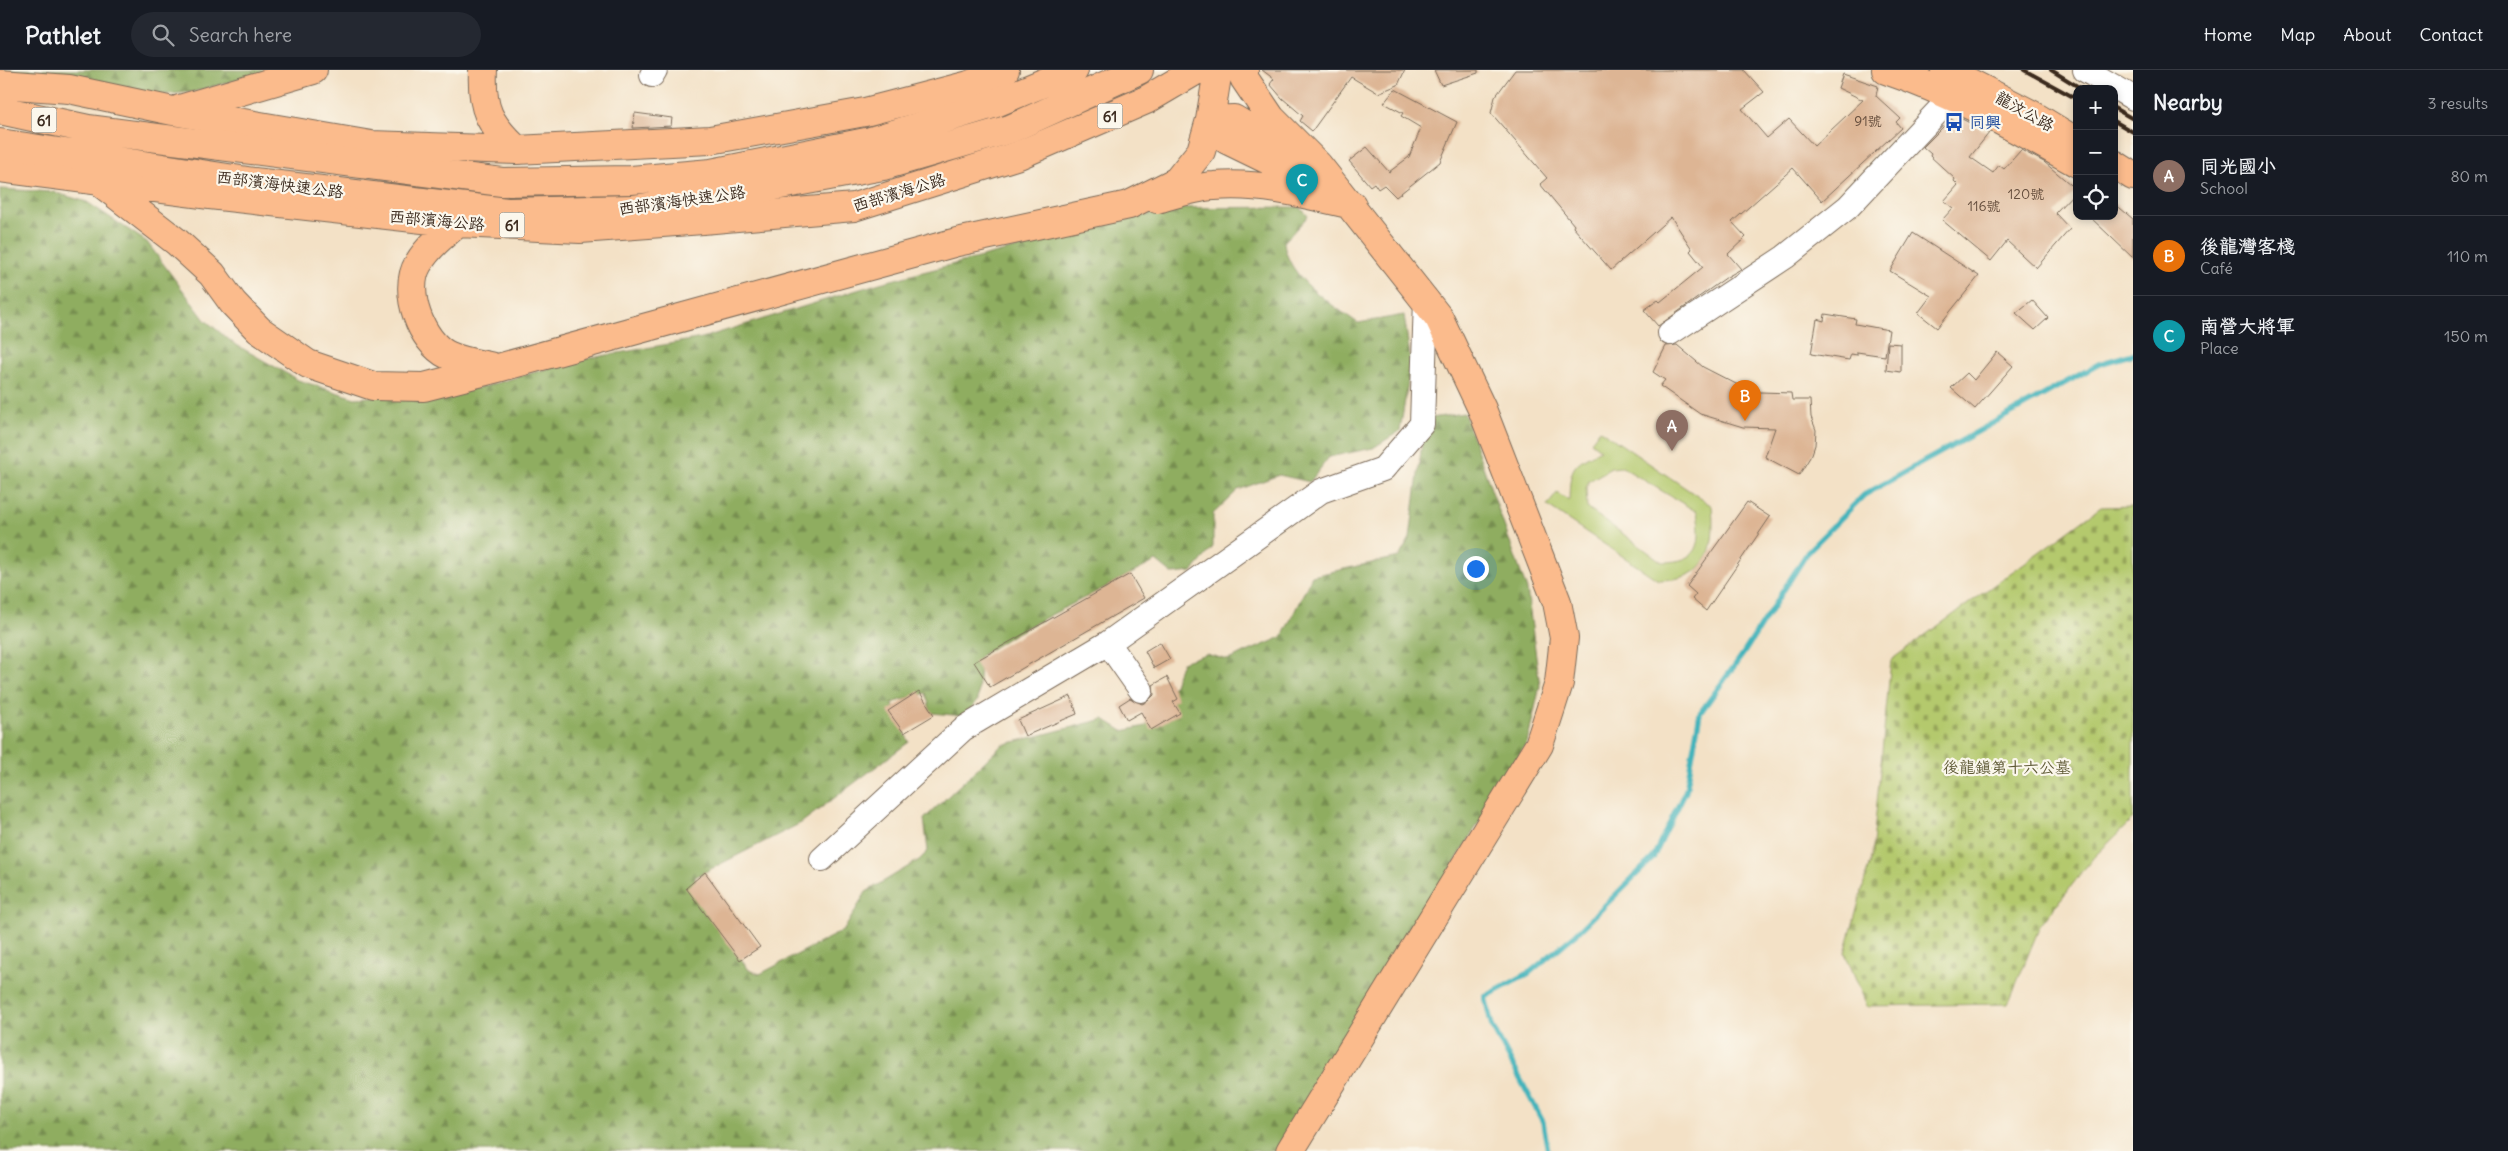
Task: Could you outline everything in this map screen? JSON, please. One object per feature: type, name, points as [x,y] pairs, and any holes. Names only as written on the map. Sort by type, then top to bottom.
[{"type":"main road","points":[[173,111],[313,70]]},
{"type":"main road","points":[[483,70],[482,89],[487,111],[495,130],[517,150]]},
{"type":"main road","name":"61","points":[[0,84],[69,89],[173,111],[370,145],[517,150],[710,140],[865,112],[969,85],[1005,70]]},
{"type":"main road","name":"西部濱海快速公路","points":[[0,110],[88,129],[502,182],[631,180],[711,174],[871,141],[993,104],[1074,70]]},
{"type":"main road","name":"西部濱海快速公路","points":[[0,143],[254,182],[507,212],[633,209],[716,197],[883,166],[1010,129],[1139,70]]},
{"type":"main road","name":"西部濱海公路","points":[[0,168],[210,196],[458,223],[580,229],[703,220],[854,207],[1018,155],[1146,100],[1197,70]]},
{"type":"main road","points":[[1129,205],[1177,181],[1201,151],[1210,120],[1218,70]]},
{"type":"main road","name":"龍汶公路","points":[[1886,70],[1946,78],[2031,114],[2073,140]]},
{"type":"main road","points":[[1210,120],[1244,73],[1271,118],[1318,165],[1352,205],[1440,318],[1482,408],[1557,602],[1564,638],[1559,683],[1539,744],[1290,1151]]},
{"type":"main road","name":"龍汶公路","points":[[1946,78],[1969,103],[2073,162]]},
{"type":"main road","points":[[1210,120],[1227,140],[1298,175],[1352,205]]},
{"type":"main road","points":[[2118,167],[2133,176]]},
{"type":"main road","points":[[97,180],[177,242],[205,268],[233,303],[259,330],[308,364],[373,386],[424,386],[498,368],[957,242],[1212,186],[1247,185],[1286,190],[1352,205]]},
{"type":"main road","points":[[2118,187],[2133,196]]},
{"type":"main road","points":[[458,223],[432,245],[417,266],[412,286],[416,317],[429,338],[447,355],[498,368]]},
{"type":"lane","points":[[2085,70],[2133,98]]},
{"type":"lane","points":[[1670,333],[1785,257],[1848,207],[1943,106],[1946,78]]},
{"type":"lane","points":[[822,859],[963,728],[1108,643],[1321,491],[1383,469],[1422,424],[1426,299]]},
{"type":"lane","points":[[1108,643],[1141,690]]},
{"type":"green space","points":[[0,70],[273,70],[193,92],[123,98],[0,74]]},
{"type":"green space","points":[[0,189],[53,192],[87,202],[147,242],[205,320],[233,343],[298,380],[355,398],[479,388],[574,361],[702,338],[880,283],[1173,208],[1300,207],[1308,216],[1284,242],[1287,255],[1293,267],[1312,289],[1358,323],[1404,315],[1411,363],[1400,431],[1373,448],[1329,457],[1310,482],[1279,475],[1238,490],[1213,514],[1213,547],[1192,572],[1172,574],[1156,561],[1014,634],[980,656],[978,700],[965,716],[931,713],[926,693],[892,703],[909,742],[801,823],[695,877],[695,898],[749,970],[760,974],[844,930],[866,892],[919,860],[928,851],[924,819],[1002,745],[1104,719],[1123,731],[1145,726],[1168,701],[1182,662],[1206,654],[1228,660],[1282,637],[1312,576],[1399,557],[1410,538],[1425,419],[1464,413],[1527,590],[1540,686],[1527,743],[1280,1151],[0,1151]]},
{"type":"green space","points":[[1600,430],[1712,506],[1713,522],[1710,549],[1706,560],[1699,568],[1689,575],[1675,579],[1658,580],[1547,506],[1557,493],[1569,501],[1570,481],[1574,468],[1583,459],[1601,450],[1591,442]],"holes":[[[1622,467],[1697,512],[1699,534],[1696,549],[1684,559],[1662,562],[1587,508],[1586,488],[1589,481],[1611,468]]]},
{"type":"green space","name":"後龍鎮第十六公墓","points":[[2133,506],[2133,819],[2093,858],[2040,926],[2008,1004],[1867,1006],[1845,953],[1872,854],[1891,660],[2101,507]]},
{"type":"building","points":[[1262,70],[1405,70],[1398,85],[1378,93],[1351,77],[1312,131],[1300,121],[1303,116],[1282,98],[1270,84],[1274,79]]},
{"type":"building","points":[[1434,70],[1478,70],[1478,73],[1441,85]]},
{"type":"building","points":[[1515,70],[1744,70],[1764,92],[1742,109],[1767,138],[1789,119],[1814,146],[1863,100],[1838,88],[1843,74],[1878,86],[1876,96],[1900,118],[1896,122],[1901,128],[1822,201],[1793,168],[1732,222],[1746,237],[1728,254],[1741,269],[1658,326],[1644,310],[1658,300],[1660,302],[1703,267],[1690,251],[1692,249],[1671,217],[1611,270],[1573,227],[1574,225],[1540,184],[1547,178],[1491,113],[1495,97]]},
{"type":"building","points":[[1395,89],[1457,122],[1440,162],[1396,197],[1384,185],[1378,189],[1374,183],[1370,186],[1349,161],[1367,147],[1389,172],[1409,157],[1421,128],[1401,116],[1403,113],[1384,103]]},
{"type":"building","points":[[635,113],[672,118],[671,126],[633,128]]},
{"type":"building","points":[[1951,119],[1959,124],[1962,119],[1989,133],[1970,157],[1993,173],[1999,165],[2004,169],[2021,150],[2044,162],[2073,187],[2073,194],[2055,213],[2070,229],[2036,268],[2007,241],[1991,261],[1942,220],[1953,208],[1944,201],[1958,185],[1954,181],[1955,179],[1923,147]]},
{"type":"building","points":[[2118,206],[2133,219],[2133,258],[2093,220],[2118,220]]},
{"type":"building","points":[[1913,233],[1979,276],[1937,328],[1918,313],[1931,296],[1890,271]]},
{"type":"building","points":[[2032,300],[2048,318],[2035,330],[2016,313]]},
{"type":"building","points":[[1825,314],[1856,319],[1855,324],[1889,330],[1885,356],[1857,352],[1857,355],[1851,354],[1849,360],[1811,354],[1817,319],[1824,321]]},
{"type":"building","points":[[1888,343],[1901,344],[1901,372],[1886,370]]},
{"type":"building","points":[[1677,345],[1703,367],[1740,386],[1760,392],[1791,393],[1792,400],[1810,400],[1811,417],[1816,430],[1815,445],[1812,454],[1799,475],[1765,457],[1775,428],[1743,427],[1700,414],[1660,386],[1665,380],[1653,372],[1666,346]]},
{"type":"building","points":[[1997,352],[2013,366],[1975,409],[1951,388],[1967,373],[1974,380]]},
{"type":"building","points":[[1747,502],[1770,517],[1706,611],[1692,599],[1696,594],[1687,586]]},
{"type":"building","points":[[1130,574],[1144,598],[990,687],[974,662]]},
{"type":"building","points":[[1160,642],[1170,659],[1154,668],[1145,651]]},
{"type":"building","points":[[1167,677],[1178,699],[1173,702],[1180,713],[1151,730],[1141,712],[1127,720],[1119,705],[1130,698],[1142,704],[1148,701],[1154,695],[1153,685]]},
{"type":"building","points":[[919,691],[934,715],[904,733],[888,711]]},
{"type":"building","points":[[1071,696],[1077,714],[1025,736],[1018,720]]},
{"type":"building","points":[[705,872],[760,947],[740,960],[686,888]]},
{"type":"waterway","points":[[1548,1151],[1543,1122],[1492,1026],[1485,997],[1529,973],[1576,934],[1653,858],[1686,790],[1700,713],[1743,654],[1809,550],[1864,495],[2099,364],[2133,354]]},
{"type":"railway","points":[[2024,70],[2073,97]]},
{"type":"railway","points":[[2051,70],[2075,85]]},
{"type":"railway","points":[[2118,110],[2133,119]]},
{"type":"railway","points":[[2118,123],[2133,132]]},
{"type":"place","name":"同興","points":[[1954,122]]},
{"type":"place","name":"南營大將軍","points":[[1302,205]]},
{"type":"place","name":"後龍灣客棧","points":[[1745,421]]},
{"type":"place","name":"同光國小","points":[[1672,451]]}]
